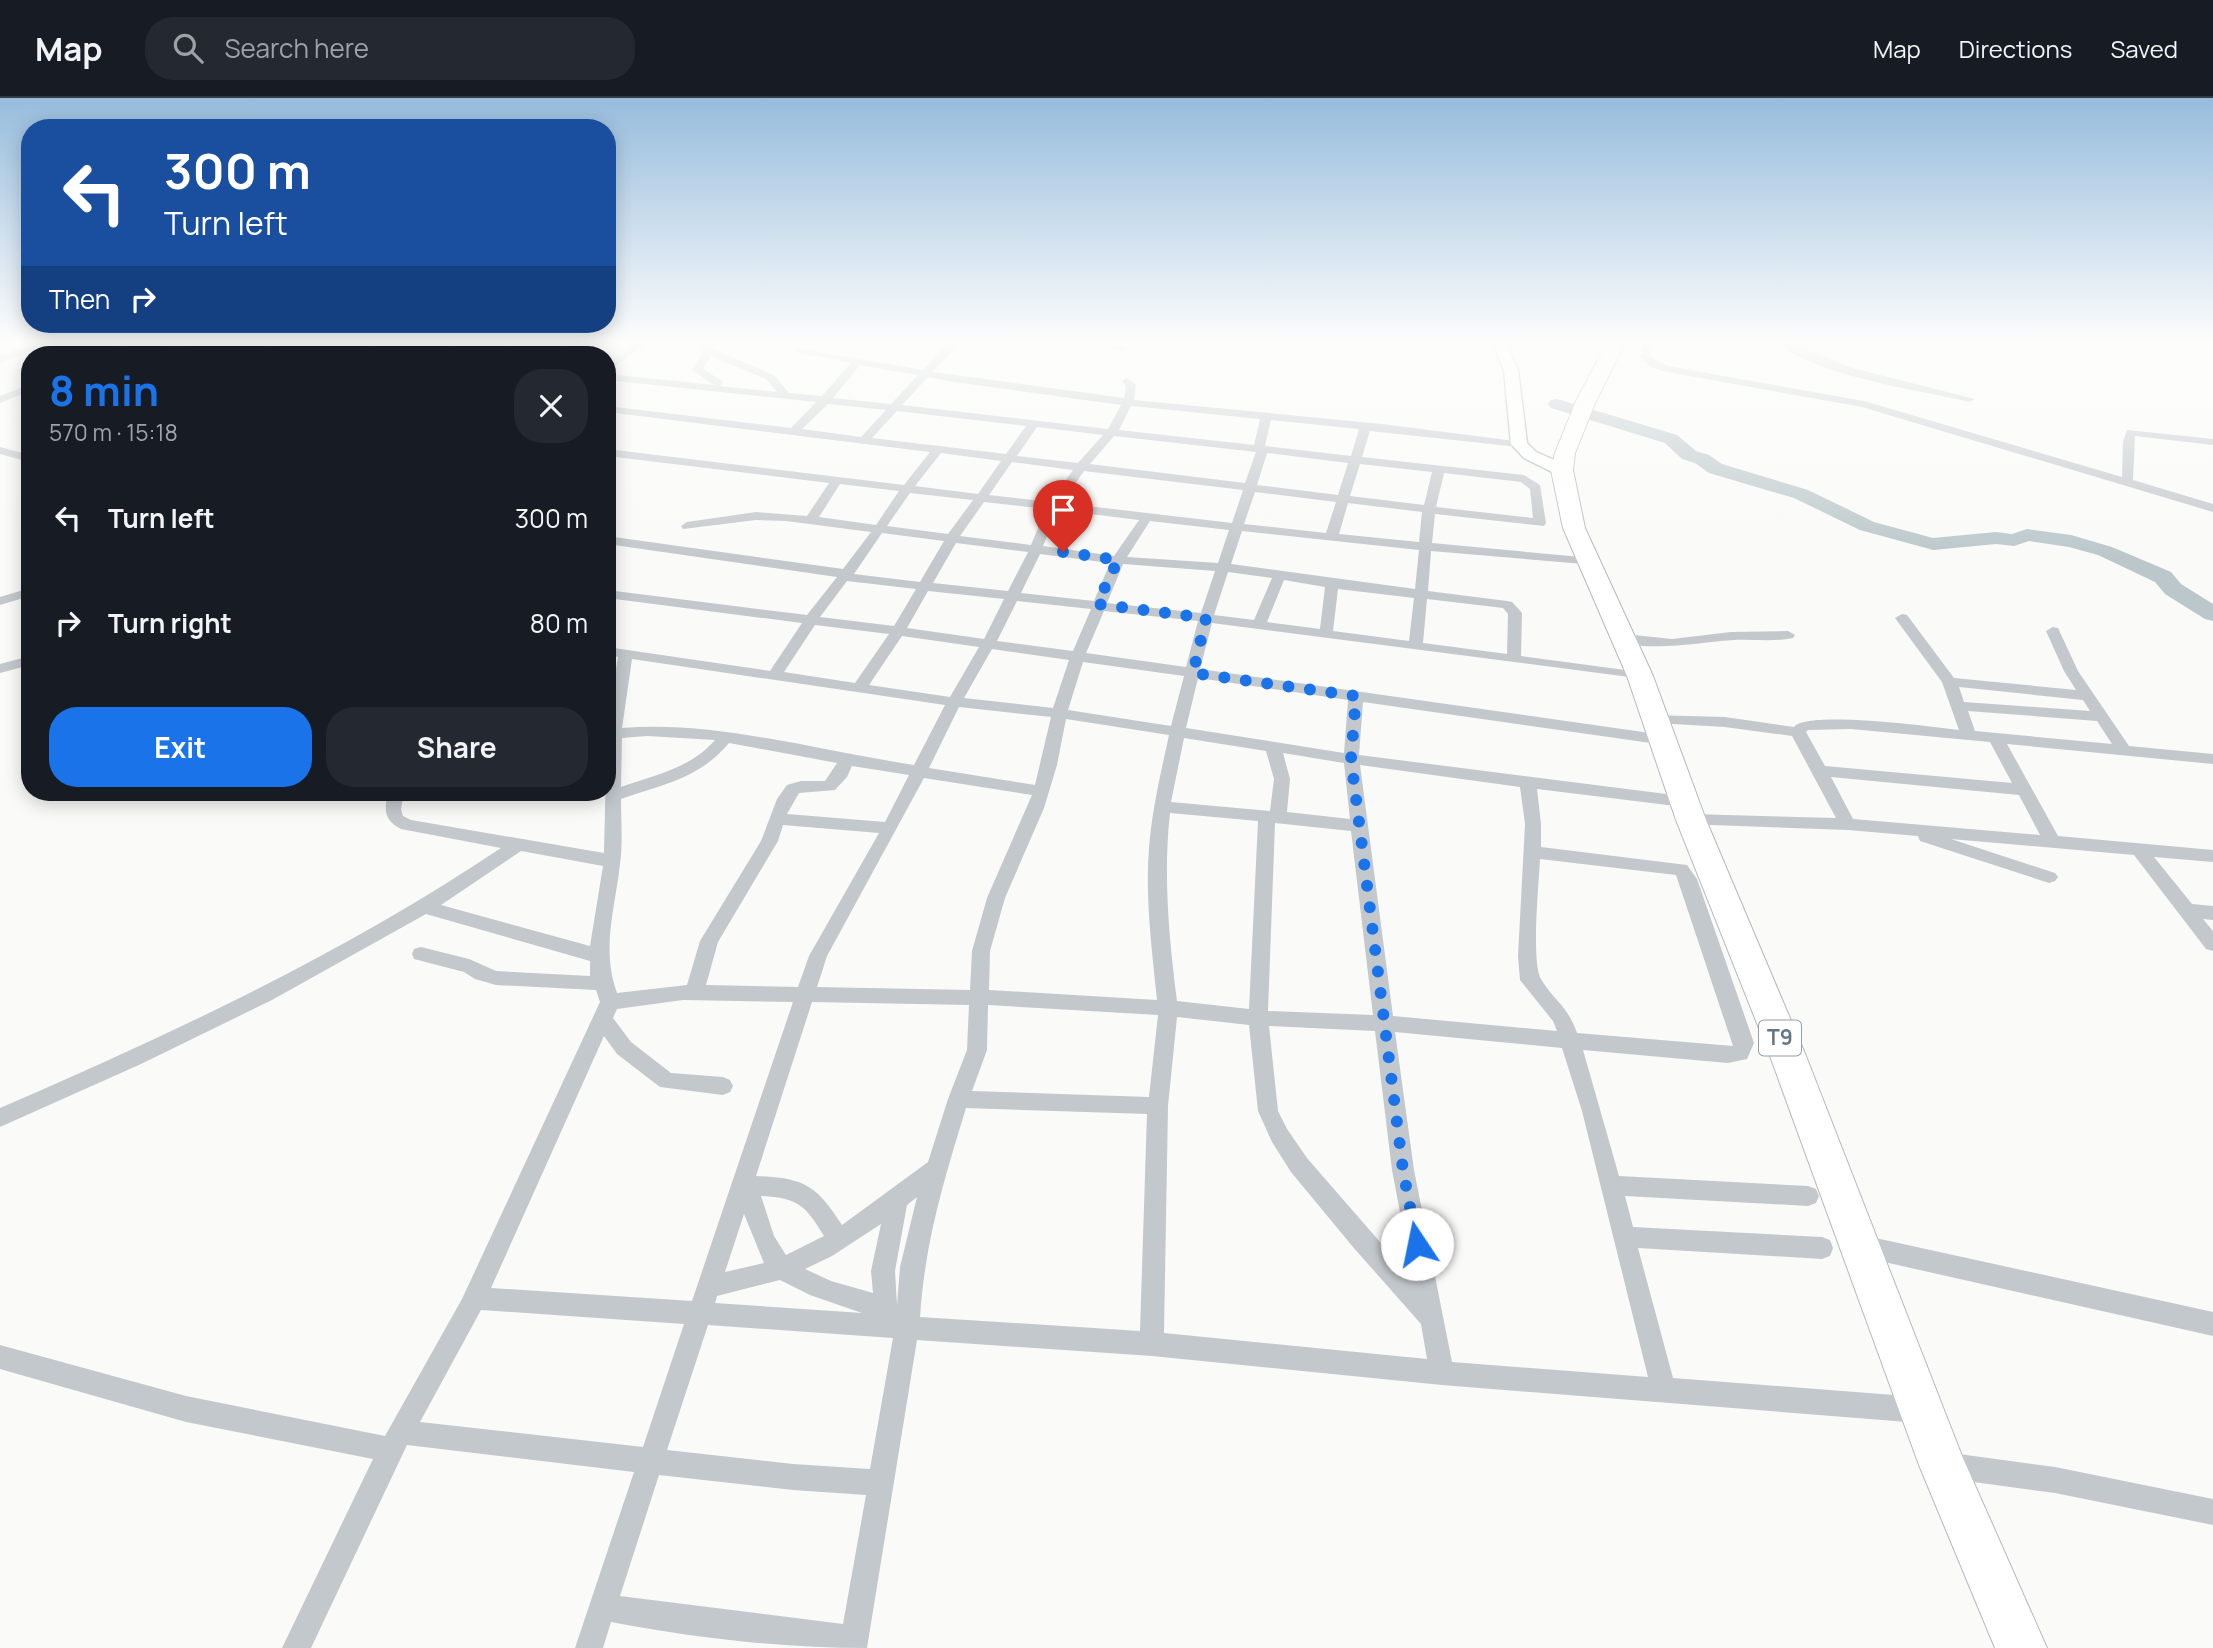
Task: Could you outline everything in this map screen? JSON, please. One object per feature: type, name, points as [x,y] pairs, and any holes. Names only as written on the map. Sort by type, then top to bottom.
[{"type":"highway","name":"T9","points":[[1580,413],[1562,470],[1574,528],[1640,676],[1688,810],[1862,1246],[1920,1410],[2021,1648]]},
{"type":"main road","points":[[1516,413],[1519,444],[1530,456],[1562,470]]},
{"type":"street","points":[[640,413],[1540,523],[1536,488],[1524,479],[949,413]]},
{"type":"street","points":[[792,433],[812,413]]},
{"type":"street","points":[[864,440],[887,413]]},
{"type":"street","points":[[589,1648],[699,1313],[746,1182],[818,956],[890,828],[954,702],[988,644],[1036,549],[1053,507],[1081,467],[1112,432],[1122,413]]},
{"type":"street","points":[[1248,413],[1519,444]]},
{"type":"street","points":[[1896,413],[2213,508]]},
{"type":"street","points":[[1152,1344],[1158,1106],[1168,1008],[1158,902],[1157,850],[1162,807],[1177,733],[1206,618],[1252,487],[1266,415]]},
{"type":"street","points":[[859,688],[898,631],[952,538],[1034,423]]},
{"type":"street","points":[[1331,538],[1365,428],[1370,426]]},
{"type":"street","points":[[2127,481],[2131,470],[2129,438],[2132,432],[2213,442]]},
{"type":"street","points":[[0,450],[21,456]]},
{"type":"street","points":[[774,676],[811,620],[938,450]]},
{"type":"street","points":[[616,453],[906,490],[1426,549],[1591,562]]},
{"type":"street","points":[[1416,646],[1429,509],[1439,468]]},
{"type":"street","points":[[811,520],[836,481]]},
{"type":"street","points":[[687,526],[756,516],[811,520],[1118,560],[1225,568],[1332,584],[1496,603],[1513,609],[1516,625],[1514,659]]},
{"type":"street","points":[[603,1607],[853,1644],[880,1483],[893,1320],[912,1267],[958,1099],[977,1051],[981,951],[996,898],[1041,791],[1059,713],[1077,656],[1118,560],[1147,517]]},
{"type":"street","points":[[616,542],[925,586],[1097,604],[1640,676]]},
{"type":"street","points":[[1259,625],[1279,576]]},
{"type":"street","points":[[1325,634],[1332,584]]},
{"type":"street","points":[[0,601],[21,595]]},
{"type":"street","points":[[616,595],[898,631],[1356,696],[1660,729],[1726,722],[1798,732]]},
{"type":"street","points":[[1902,618],[1949,682],[1961,706],[1970,737]]},
{"type":"street","points":[[2053,631],[2071,671],[2123,749]]},
{"type":"street","points":[[1624,638],[1672,643],[1731,636],[1788,635]]},
{"type":"street","points":[[616,653],[954,702],[1059,713],[1351,759],[1528,783],[1688,810],[2213,856]]},
{"type":"street","points":[[0,670],[21,663]]},
{"type":"street","points":[[1949,682],[2088,696]]},
{"type":"street","points":[[1356,696],[1351,759],[1384,1023],[1403,1170],[1442,1373]]},
{"type":"street","points":[[1961,706],[2102,718]]},
{"type":"street","points":[[1798,732],[1803,725],[1825,723],[2213,758]]},
{"type":"street","points":[[616,734],[679,731],[1041,791]]},
{"type":"street","points":[[1798,732],[1848,824]]},
{"type":"street","points":[[616,795],[690,769],[708,758],[725,738]]},
{"type":"street","points":[[1996,739],[2052,841]]},
{"type":"street","points":[[1273,747],[1282,779],[1273,817],[1258,1018],[1268,1111],[1279,1135],[1332,1206],[1432,1319]]},
{"type":"street","points":[[694,992],[709,941],[769,841],[793,789],[801,786],[829,786],[841,773],[846,760]]},
{"type":"street","points":[[1819,771],[2024,790]]},
{"type":"street","points":[[1528,783],[1533,824],[1527,956],[1530,980],[1562,1017],[1570,1040],[1592,1111],[1663,1389]]},
{"type":"street","points":[[394,801],[393,809],[396,819],[407,825],[612,861]]},
{"type":"street","points":[[612,801],[612,861],[599,956],[605,1001],[624,1048],[667,1081],[723,1086]]},
{"type":"street","points":[[1162,807],[1360,826]]},
{"type":"street","points":[[777,820],[890,828]]},
{"type":"street","points":[[1898,828],[2049,877]]},
{"type":"street","points":[[0,1118],[142,1055],[291,983],[426,907],[516,846]]},
{"type":"street","points":[[2139,850],[2213,944]]},
{"type":"street","points":[[605,1001],[694,992],[804,996],[944,995],[1168,1008],[1258,1018],[1384,1023],[1728,1055],[1740,1053],[1744,1043],[1688,879],[1681,869],[1532,852]]},
{"type":"street","points":[[426,907],[599,956]]},
{"type":"street","points":[[2186,910],[2213,914]]},
{"type":"street","points":[[421,954],[469,965],[482,974],[496,978],[590,983],[605,1001]]},
{"type":"street","points":[[296,1648],[396,1441],[474,1298],[605,1001]]},
{"type":"street","points":[[958,1099],[1158,1106]]},
{"type":"street","points":[[708,1287],[782,1268],[839,1239],[937,1168]]},
{"type":"street","points":[[746,1182],[804,1195],[812,1200],[839,1239]]},
{"type":"street","points":[[746,1182],[770,1252],[782,1268],[893,1320]]},
{"type":"street","points":[[1610,1185],[1808,1196]]},
{"type":"street","points":[[893,1320],[883,1271],[897,1199]]},
{"type":"street","points":[[1623,1237],[1822,1248]]},
{"type":"street","points":[[1862,1246],[2213,1324]]},
{"type":"street","points":[[474,1298],[699,1313],[893,1320],[1442,1373],[1920,1410]]},
{"type":"street","points":[[0,1357],[186,1409],[396,1441],[651,1460],[793,1477],[880,1483]]},
{"type":"street","points":[[1942,1465],[2055,1480],[2213,1512]]},
{"type":"waterway","points":[[1587,413],[1671,439],[1689,455],[1702,459],[1716,469],[1734,472],[1752,481],[1801,494],[1867,526],[1933,544],[1996,538],[2014,540],[2027,535],[2071,541],[2105,551],[2163,577],[2173,589],[2213,614]]},
{"type":"route","points":[[1063,552],[1118,560],[1097,604],[1206,618],[1193,673],[1356,696],[1351,759],[1403,1170],[1417,1244]]}]
